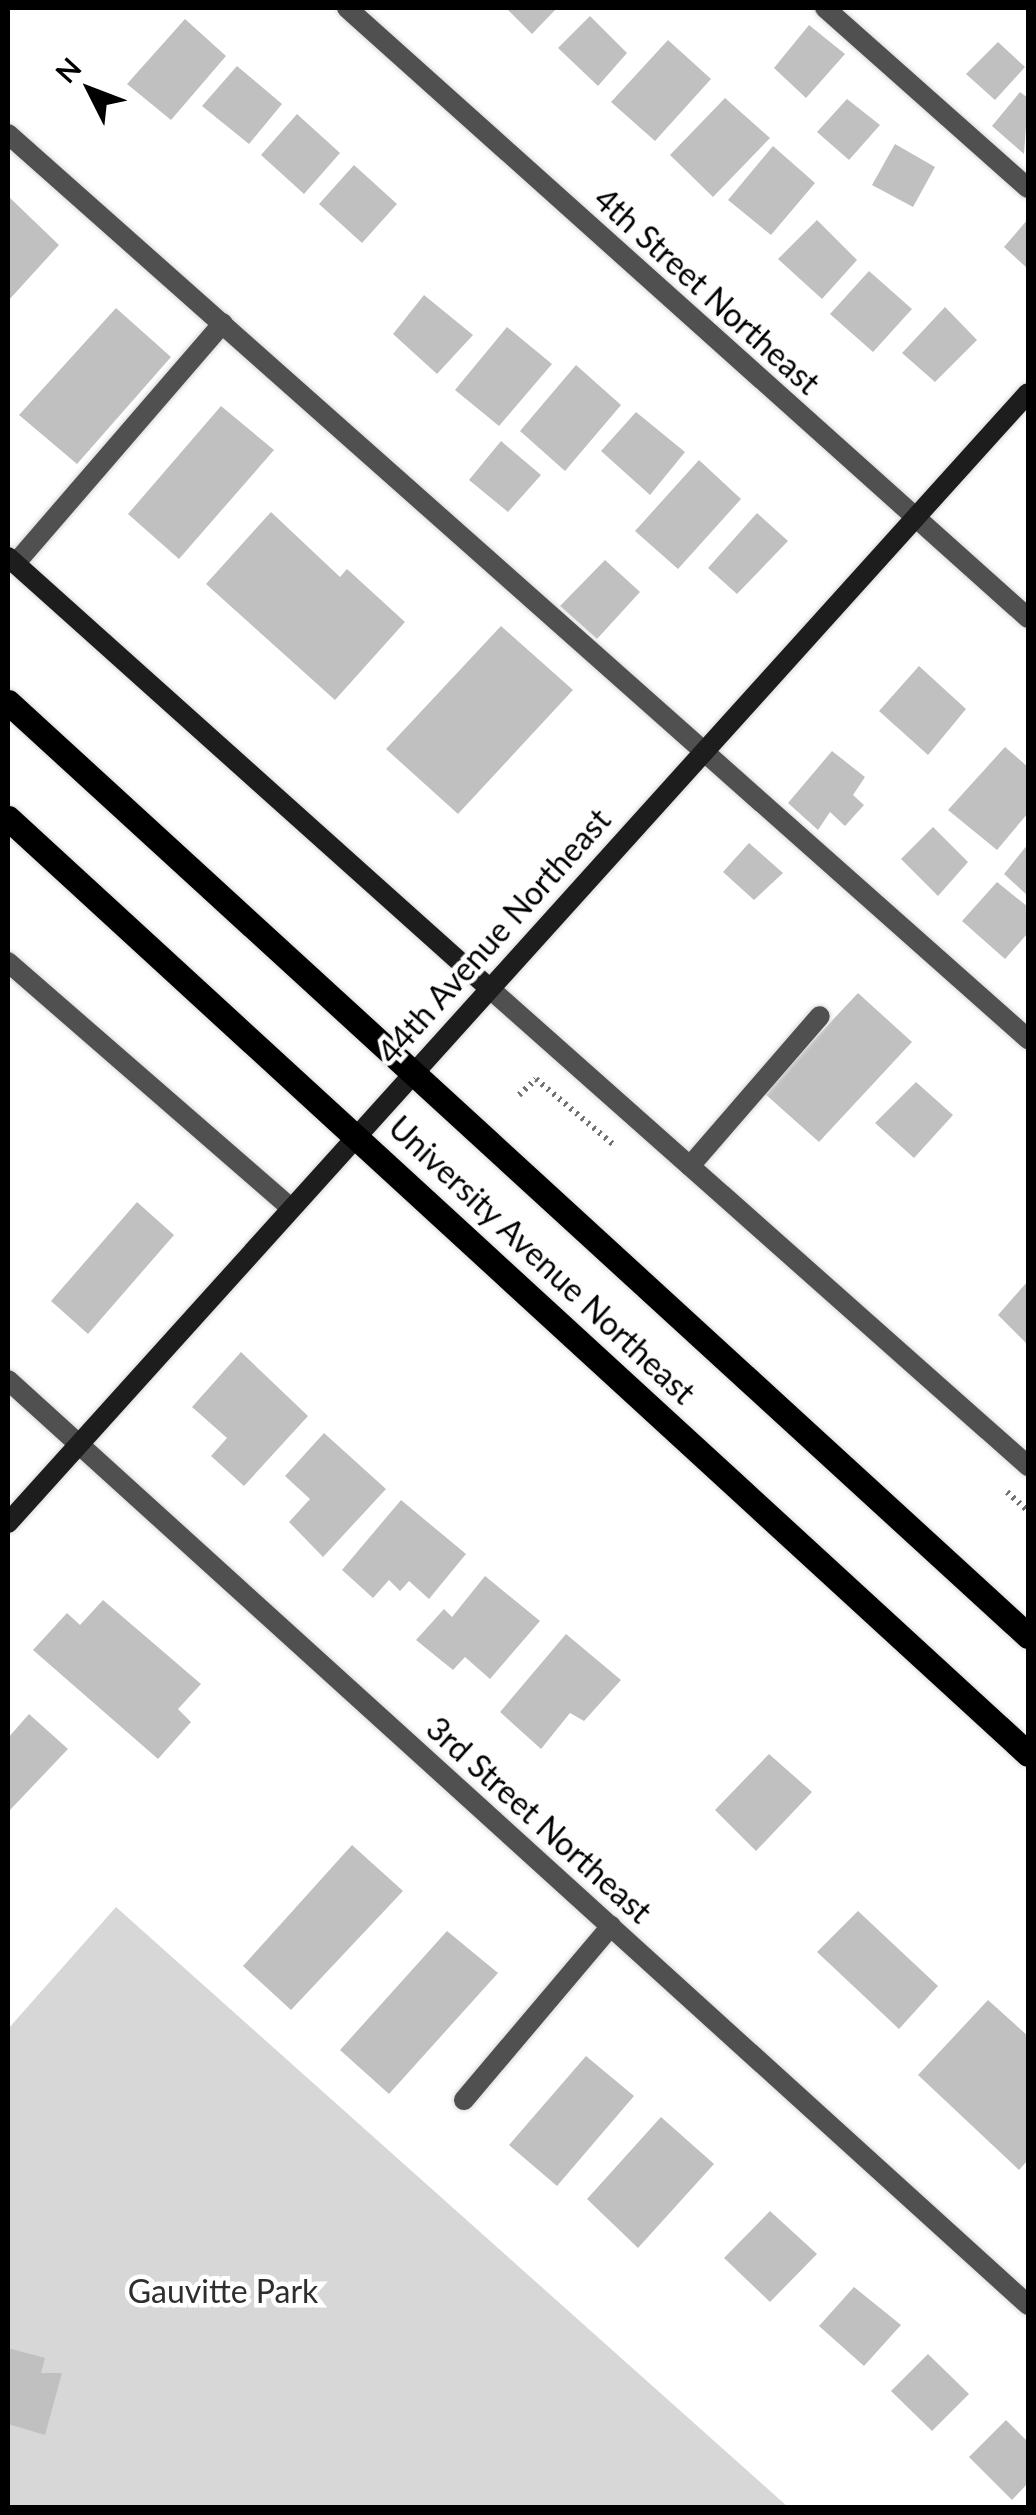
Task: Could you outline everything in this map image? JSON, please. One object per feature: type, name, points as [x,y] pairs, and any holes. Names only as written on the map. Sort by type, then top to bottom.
[{"type":"main road","name":"University Avenue Northeast","points":[[8,702],[1028,1636]]},
{"type":"main road","name":"University Avenue Northeast","points":[[8,818],[356,1133],[1028,1754]]},
{"type":"street","name":"4th Street Northeast","points":[[347,8],[1028,618]]},
{"type":"street","points":[[825,8],[1028,188]]},
{"type":"street","points":[[8,134],[706,748],[1028,1039]]},
{"type":"street","points":[[223,323],[11,560],[1028,1466]]},
{"type":"street","name":"44th Avenue Northeast","points":[[8,1523],[411,1072],[1028,393]]},
{"type":"street","points":[[8,962],[290,1208]]},
{"type":"street","points":[[690,1166],[820,1016]]},
{"type":"street","name":"3rd Street Northeast","points":[[8,1380],[1028,2305]]},
{"type":"street","points":[[464,2100],[610,1926]]},
{"type":"green space","name":"Gauvitte Park","points":[[116,1907],[788,2507],[8,2508],[8,2029]]},
{"type":"building","points":[[506,8],[557,8],[532,34]]},
{"type":"building","points":[[590,16],[627,53],[598,86],[558,48]]},
{"type":"building","points":[[185,19],[226,56],[171,120],[127,84]]},
{"type":"building","points":[[809,25],[845,54],[806,98],[774,68]]},
{"type":"building","points":[[668,40],[711,79],[655,141],[611,102]]},
{"type":"building","points":[[998,42],[1025,67],[995,100],[966,74]]},
{"type":"building","points":[[237,66],[282,104],[249,144],[202,106]]},
{"type":"building","points":[[1020,92],[1028,98],[1024,154],[992,126]]},
{"type":"building","points":[[725,98],[770,138],[713,197],[670,155]]},
{"type":"building","points":[[847,99],[880,125],[849,160],[817,132]]},
{"type":"building","points":[[297,114],[340,153],[304,194],[261,155]]},
{"type":"building","points":[[895,144],[935,167],[913,207],[872,185]]},
{"type":"building","points":[[773,146],[815,183],[771,235],[728,200]]},
{"type":"building","points":[[354,165],[397,204],[362,243],[319,204]]},
{"type":"building","points":[[8,196],[59,245],[8,301]]},
{"type":"building","points":[[1028,219],[1028,269],[1004,247]]},
{"type":"building","points":[[817,220],[857,260],[822,299],[778,259]]},
{"type":"building","points":[[869,271],[912,309],[873,352],[830,314]]},
{"type":"building","points":[[424,295],[473,335],[437,374],[393,334]]},
{"type":"building","points":[[945,307],[977,340],[935,382],[902,353]]},
{"type":"building","points":[[116,308],[171,357],[77,464],[19,415]]},
{"type":"building","points":[[507,327],[552,364],[499,426],[455,390]]},
{"type":"building","points":[[576,365],[621,405],[565,471],[520,431]]},
{"type":"building","points":[[221,406],[274,450],[179,559],[128,514]]},
{"type":"building","points":[[636,412],[685,452],[650,495],[601,451]]},
{"type":"building","points":[[501,441],[541,475],[508,512],[469,480]]},
{"type":"building","points":[[699,460],[741,499],[678,569],[635,531]]},
{"type":"building","points":[[271,512],[340,577],[347,569],[405,622],[335,700],[206,584]]},
{"type":"building","points":[[757,513],[788,541],[737,594],[708,568]]},
{"type":"building","points":[[605,560],[640,592],[597,639],[560,606]]},
{"type":"building","points":[[501,626],[573,690],[458,814],[386,749]]},
{"type":"building","points":[[919,666],[966,709],[928,755],[879,711]]},
{"type":"building","points":[[1005,747],[1028,767],[1028,813],[997,850],[948,810]]},
{"type":"building","points":[[832,751],[865,777],[853,795],[864,805],[845,826],[830,812],[818,830],[788,803]]},
{"type":"building","points":[[933,827],[968,862],[938,896],[901,859]]},
{"type":"building","points":[[749,843],[783,873],[754,900],[723,872]]},
{"type":"building","points":[[1028,844],[1028,896],[1004,874]]},
{"type":"building","points":[[997,882],[1028,907],[1028,933],[1005,959],[962,921]]},
{"type":"building","points":[[858,993],[912,1042],[819,1142],[764,1093]]},
{"type":"building","points":[[916,1082],[953,1115],[914,1158],[875,1123]]},
{"type":"building","points":[[137,1202],[174,1235],[88,1334],[51,1301]]},
{"type":"building","points":[[1028,1281],[1028,1345],[998,1315]]},
{"type":"building","points":[[241,1352],[308,1416],[244,1486],[211,1456],[227,1438],[192,1407]]},
{"type":"building","points":[[324,1433],[386,1489],[323,1557],[289,1522],[310,1499],[285,1476]]},
{"type":"building","points":[[401,1500],[466,1554],[429,1599],[409,1581],[400,1591],[389,1580],[373,1598],[342,1570]]},
{"type":"building","points":[[485,1576],[540,1621],[490,1679],[465,1657],[453,1670],[416,1640],[444,1609],[452,1617]]},
{"type":"building","points":[[103,1600],[201,1684],[178,1709],[191,1722],[158,1759],[33,1650],[67,1613],[80,1625]]},
{"type":"building","points":[[566,1634],[621,1680],[584,1721],[570,1713],[541,1749],[500,1712]]},
{"type":"building","points":[[29,1714],[68,1749],[10,1810],[8,1738]]},
{"type":"building","points":[[769,1754],[812,1792],[756,1851],[715,1810]]},
{"type":"building","points":[[352,1845],[403,1891],[291,2010],[243,1966]]},
{"type":"building","points":[[858,1911],[938,1986],[899,2029],[817,1952]]},
{"type":"building","points":[[447,1931],[498,1973],[389,2094],[340,2050]]},
{"type":"building","points":[[988,2000],[1028,2036],[1028,2160],[1019,2170],[918,2075]]},
{"type":"building","points":[[586,2056],[634,2096],[557,2186],[509,2145]]},
{"type":"building","points":[[661,2117],[714,2164],[638,2248],[587,2199]]},
{"type":"building","points":[[770,2211],[817,2254],[770,2302],[724,2258]]},
{"type":"building","points":[[854,2287],[901,2325],[864,2366],[819,2326]]},
{"type":"building","points":[[8,2348],[45,2358],[41,2373],[62,2373],[45,2435],[8,2424]]},
{"type":"building","points":[[928,2354],[969,2394],[932,2431],[891,2391]]},
{"type":"building","points":[[1006,2420],[1028,2442],[1028,2483],[1012,2500],[969,2457]]}]
